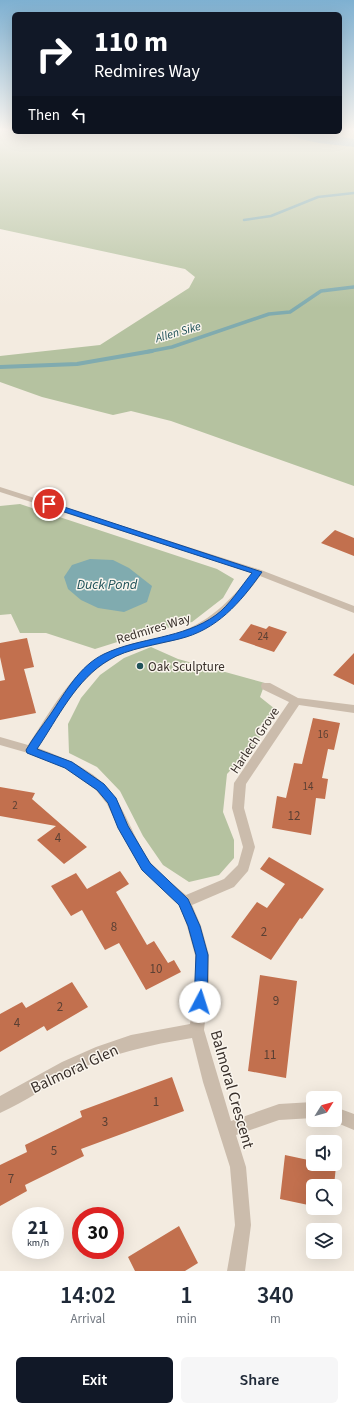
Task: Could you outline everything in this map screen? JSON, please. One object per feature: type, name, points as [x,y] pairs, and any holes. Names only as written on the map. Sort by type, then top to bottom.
[{"type":"street","points":[[0,489],[258,572],[354,610]]},
{"type":"street","name":"Redmires Way","points":[[31,750],[80,678],[92,667],[107,656],[147,643],[179,636],[202,627],[220,616],[258,572]]},
{"type":"street","name":"Harlech Grove","points":[[266,686],[296,701],[354,709]]},
{"type":"street","name":"Harlech Grove","points":[[184,902],[228,882],[244,867],[249,847],[238,808],[240,783],[296,701]]},
{"type":"street","name":"Balmoral Crescent","points":[[0,741],[31,750],[69,765],[100,787],[112,801],[124,828],[146,866],[184,902],[194,926],[202,955],[202,987],[197,1030],[211,1082],[238,1168],[243,1225],[236,1271]]},
{"type":"street","name":"Balmoral Glen","points":[[0,1104],[72,1065],[108,1049],[136,1041],[197,1030]]},
{"type":"street","points":[[227,1130],[279,1112],[306,1110]]},
{"type":"street","points":[[342,1118],[354,1122]]},
{"type":"green space","points":[[0,189],[354,189],[354,486],[171,421],[131,411],[113,415],[42,397],[0,382],[0,356],[100,345],[189,288],[195,277],[185,269],[0,229]]},
{"type":"green space","points":[[20,504],[217,569],[234,579],[223,598],[192,622],[146,633],[95,649],[46,633],[20,633],[11,614],[0,615],[0,506]]},
{"type":"green space","points":[[151,647],[178,659],[265,683],[260,697],[275,709],[257,742],[227,774],[223,812],[234,840],[234,858],[219,875],[189,882],[163,865],[143,836],[120,791],[97,767],[69,753],[68,724],[81,698],[100,675],[124,658]]},
{"type":"water","name":"Duck Pond","points":[[90,559],[113,560],[129,568],[152,586],[147,602],[124,612],[98,608],[81,600],[68,589],[64,577],[72,565]]},
{"type":"building","points":[[335,530],[354,538],[354,556],[321,543]]},
{"type":"building","points":[[251,624],[266,629],[269,626],[287,632],[274,652],[239,640]]},
{"type":"building","points":[[27,638],[34,667],[24,669],[36,713],[0,720],[0,681],[5,680],[0,657],[0,643]]},
{"type":"building","points":[[354,653],[354,685],[333,675]]},
{"type":"building","points":[[313,718],[340,723],[334,750],[328,749],[322,778],[328,779],[325,799],[316,798],[311,835],[272,828],[277,796],[286,798],[294,763],[302,764]]},
{"type":"building","points":[[0,787],[35,793],[32,799],[87,847],[64,864],[37,840],[56,826],[0,816]]},
{"type":"building","points":[[269,857],[324,889],[302,919],[300,918],[271,960],[231,937],[257,902],[267,908],[285,884],[260,869]]},
{"type":"building","points":[[120,871],[129,884],[116,892],[147,945],[154,941],[168,963],[174,960],[181,972],[146,990],[119,943],[105,950],[82,910],[71,916],[51,886],[76,873],[87,889]]},
{"type":"building","points":[[260,975],[297,981],[286,1078],[248,1071]]},
{"type":"building","points":[[72,982],[88,1007],[47,1031],[44,1026],[0,1052],[0,1014],[22,1002],[26,1008]]},
{"type":"building","points":[[172,1077],[184,1111],[81,1149],[84,1156],[25,1185],[27,1191],[0,1206],[0,1165],[27,1152],[25,1145],[82,1117],[80,1111]]},
{"type":"building","points":[[285,1155],[306,1160],[306,1171],[336,1171],[335,1179],[306,1179],[306,1205],[280,1199]]},
{"type":"building","points":[[179,1226],[198,1263],[185,1271],[135,1271],[128,1257]]},
{"type":"waterway","points":[[244,220],[271,216],[318,197],[354,193]]},
{"type":"waterway","name":"Allen Sike","points":[[146,352],[172,347],[269,314],[290,312],[321,291],[354,287]]},
{"type":"waterway","name":"Allen Sike","points":[[0,367],[77,364],[152,351]]},
{"type":"place","name":"Oak Sculpture","points":[[140,666]]},
{"type":"route","points":[[49,504],[258,572],[238,597],[220,616],[202,627],[179,636],[147,643],[107,656],[92,667],[80,678],[31,750],[69,765],[86,775],[100,787],[112,801],[135,850],[146,866],[184,902],[194,926],[202,955],[202,987],[200,1002]]}]
